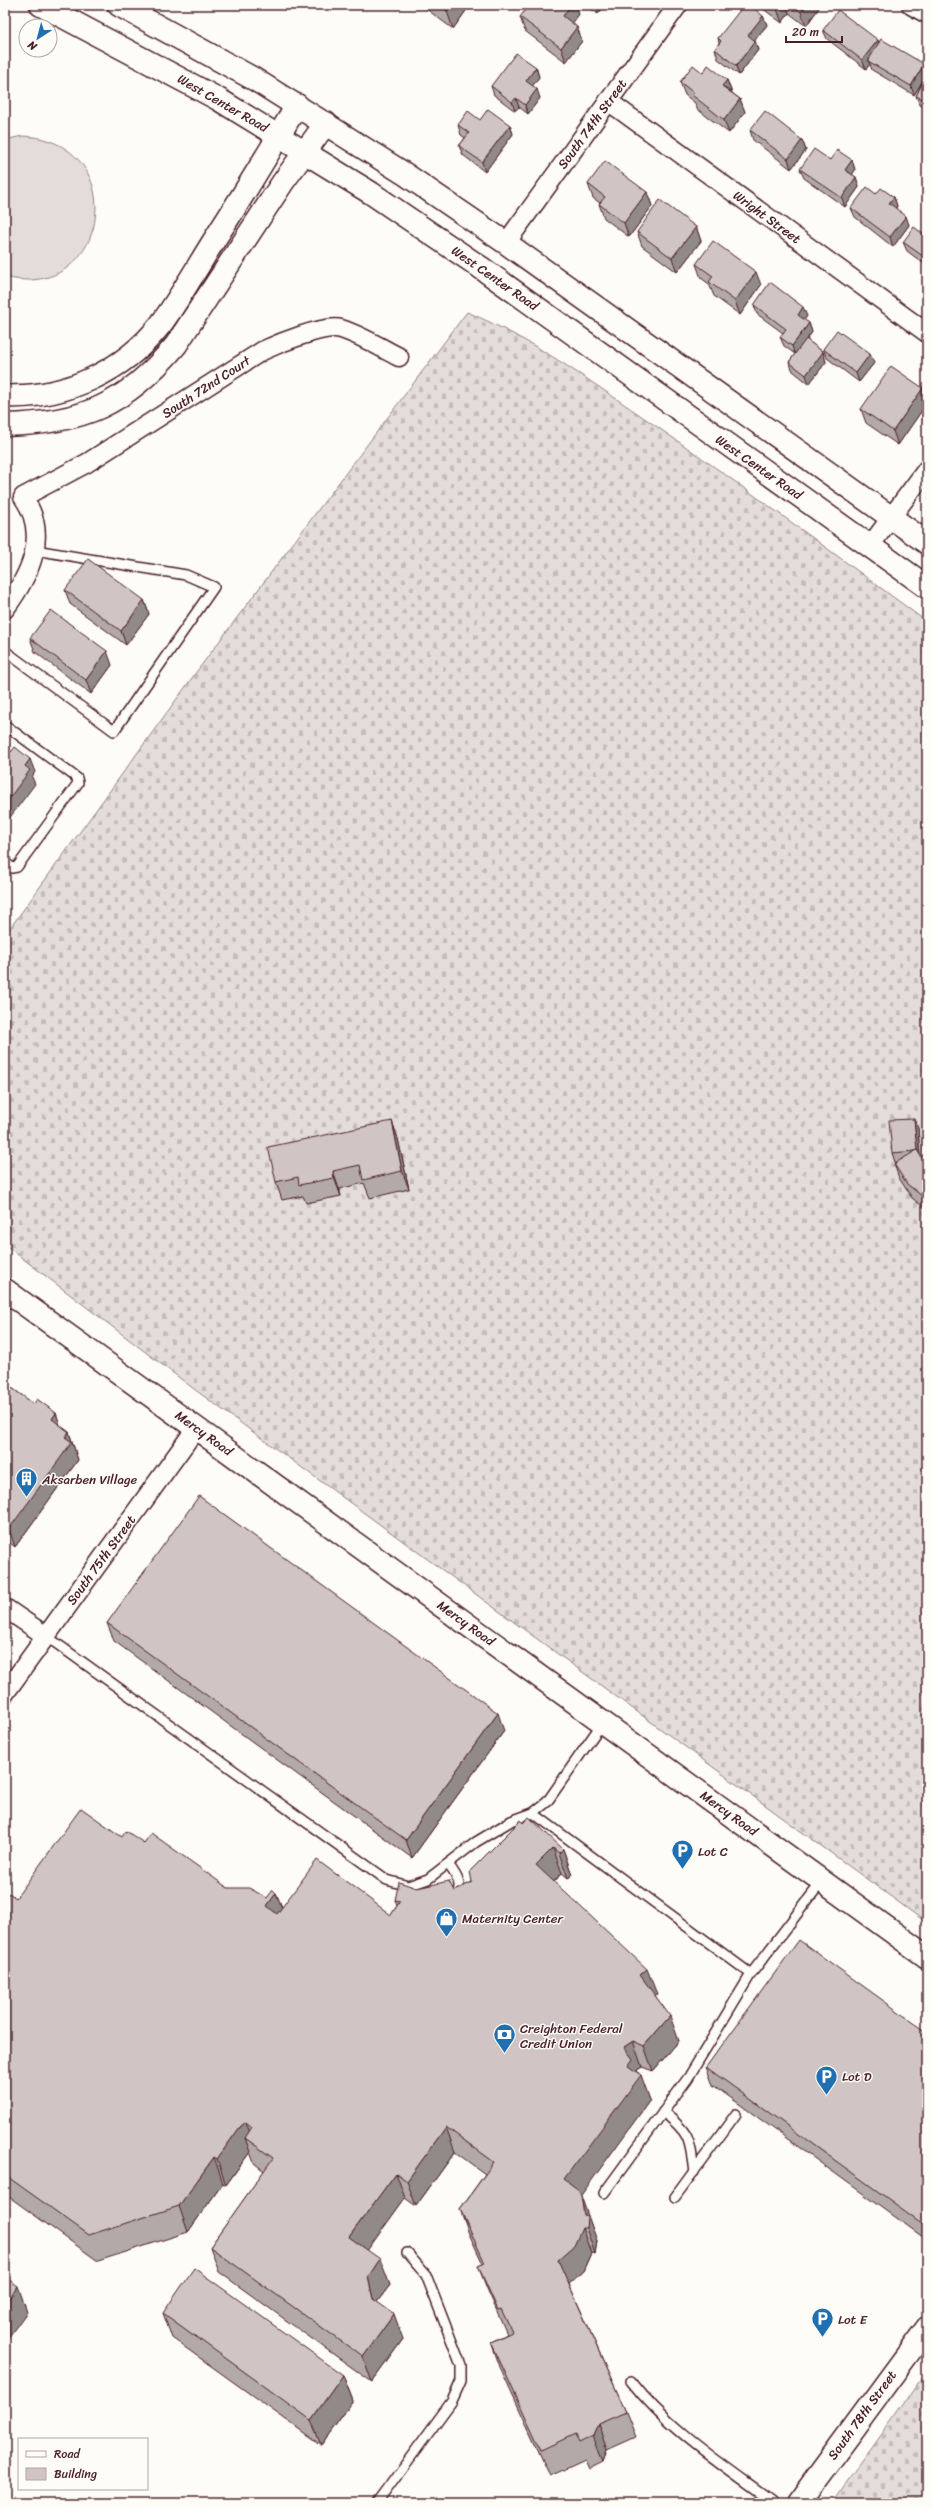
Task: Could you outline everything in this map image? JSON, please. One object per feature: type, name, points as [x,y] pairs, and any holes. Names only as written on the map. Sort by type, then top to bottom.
[{"type":"main road","name":"West Center Road","points":[[42,5],[138,55],[305,151],[448,245],[927,587]]},
{"type":"main road","points":[[119,5],[208,52],[326,123],[506,243],[927,543]]},
{"type":"main road","points":[[5,396],[37,395],[62,391],[90,380],[118,364],[143,344],[161,323],[297,105]]},
{"type":"main road","points":[[5,425],[64,421],[92,411],[116,400],[137,386],[156,369],[176,345],[305,151],[326,123]]},
{"type":"main road","name":"Mercy Road","points":[[5,1290],[197,1427],[823,1880],[927,1957]]},
{"type":"main road","name":"South 78th Street","points":[[798,2503],[927,2328]]},
{"type":"street","name":"South 74th Street","points":[[506,243],[678,5]]},
{"type":"street","points":[[911,5],[927,14]]},
{"type":"street","name":"Wright Street","points":[[608,102],[927,333]]},
{"type":"street","name":"South 72nd Court","points":[[34,550],[36,531],[33,513],[23,497],[87,463],[262,351],[284,341],[310,333],[340,328],[399,357]]},
{"type":"street","points":[[870,546],[927,469]]},
{"type":"street","points":[[5,608],[25,576],[34,550]]},
{"type":"street","name":"South 75th Street","points":[[5,1693],[197,1427]]},
{"type":"street","points":[[5,1608],[46,1636]]},
{"type":"lane","points":[[5,652],[114,731],[214,587],[186,575],[34,550]]},
{"type":"lane","points":[[5,725],[77,778],[78,783],[17,867],[12,868],[5,862]]},
{"type":"lane","points":[[46,1636],[387,1880],[409,1889],[428,1879],[510,1821],[533,1813],[547,1802],[603,1722]]},
{"type":"lane","points":[[533,1813],[751,1974]]},
{"type":"lane","points":[[446,1903],[459,1893],[459,1879],[448,1864]]},
{"type":"lane","points":[[604,2193],[688,2078],[751,1974],[823,1880]]},
{"type":"lane","points":[[663,2112],[679,2124],[690,2140],[694,2172]]},
{"type":"lane","points":[[675,2197],[736,2114]]},
{"type":"lane","points":[[377,2503],[452,2400],[461,2381],[461,2365],[452,2338],[426,2275],[408,2253]]},
{"type":"lane","points":[[631,2381],[646,2400],[676,2426],[775,2503]]},
{"type":"green space","points":[[22,136],[58,144],[82,164],[94,189],[95,218],[86,245],[68,267],[41,279],[5,277],[5,140]]},
{"type":"green space","points":[[467,312],[492,323],[539,349],[608,393],[757,497],[927,622],[927,1923],[194,1389],[5,1245],[5,935],[200,667]]},
{"type":"green space","points":[[927,2372],[927,2503],[832,2503]]},
{"type":"building","points":[[439,5],[451,5],[447,11]]},
{"type":"building","points":[[529,5],[571,5],[563,16],[577,27],[561,48],[520,17]]},
{"type":"building","points":[[744,5],[750,5],[763,16],[748,35],[755,41],[736,66],[715,49],[721,41],[718,38]]},
{"type":"building","points":[[772,5],[780,5],[777,9]]},
{"type":"building","points":[[792,5],[806,5],[801,12]]},
{"type":"building","points":[[838,10],[878,40],[862,60],[823,30]]},
{"type":"building","points":[[881,39],[924,64],[911,86],[868,61]]},
{"type":"building","points":[[516,53],[536,67],[526,81],[537,89],[525,105],[516,98],[512,102],[491,86]]},
{"type":"building","points":[[693,65],[703,73],[708,65],[727,80],[722,86],[740,99],[724,120],[692,95],[694,93],[680,82]]},
{"type":"building","points":[[927,73],[927,101],[916,96]]},
{"type":"building","points":[[488,109],[510,125],[482,162],[459,146],[469,133],[458,125],[468,111],[480,120]]},
{"type":"building","points":[[765,111],[802,140],[788,159],[750,130]]},
{"type":"building","points":[[814,149],[830,160],[837,150],[852,160],[845,170],[856,177],[842,198],[800,169]]},
{"type":"building","points":[[605,161],[647,192],[624,223],[599,204],[605,197],[588,184]]},
{"type":"building","points":[[867,187],[876,194],[881,188],[894,197],[889,203],[906,216],[890,237],[851,208]]},
{"type":"building","points":[[660,200],[696,227],[672,258],[637,232]]},
{"type":"building","points":[[914,227],[927,237],[927,259],[903,242]]},
{"type":"building","points":[[713,241],[756,272],[735,301],[709,282],[713,276],[696,264]]},
{"type":"building","points":[[770,282],[803,307],[798,315],[809,323],[792,346],[780,337],[786,329],[754,305]]},
{"type":"building","points":[[837,330],[870,354],[856,373],[823,349]]},
{"type":"building","points":[[806,339],[823,352],[806,375],[789,362]]},
{"type":"building","points":[[891,366],[923,388],[893,431],[861,409]]},
{"type":"building","points":[[88,559],[144,600],[121,631],[65,590]]},
{"type":"building","points":[[51,610],[107,651],[86,680],[30,638]]},
{"type":"building","points":[[5,747],[11,752],[15,747],[30,759],[25,766],[30,770],[5,804]]},
{"type":"building","points":[[914,1119],[917,1150],[892,1153],[889,1120]]},
{"type":"building","points":[[392,1121],[402,1171],[363,1180],[360,1165],[333,1171],[334,1178],[299,1185],[298,1177],[276,1182],[268,1147]]},
{"type":"building","points":[[917,1150],[927,1166],[927,1200],[907,1184],[894,1164]]},
{"type":"building","name":"Aksarben Village","points":[[5,1383],[34,1404],[37,1399],[56,1413],[52,1419],[69,1432],[65,1437],[72,1442],[9,1529],[5,1526]]},
{"type":"building","points":[[199,1496],[498,1713],[406,1840],[107,1623]]},
{"type":"building","points":[[81,1808],[122,1837],[126,1831],[144,1843],[151,1833],[228,1888],[249,1888],[267,1898],[273,1890],[276,1893],[267,1906],[277,1914],[317,1860],[391,1915],[400,1901],[395,1900],[399,1882],[417,1888],[449,1881],[454,1891],[472,1882],[470,1871],[521,1820],[523,1823],[529,1817],[563,1849],[559,1853],[553,1848],[536,1865],[647,1969],[640,1975],[670,2016],[644,2046],[633,2041],[624,2047],[633,2059],[628,2066],[641,2075],[564,2179],[576,2188],[581,2196],[584,2215],[587,2216],[586,2228],[582,2228],[574,2246],[558,2260],[626,2412],[598,2424],[593,2436],[579,2443],[575,2434],[541,2450],[491,2342],[512,2332],[501,2309],[498,2310],[478,2266],[485,2263],[460,2209],[494,2162],[446,2127],[407,2181],[396,2173],[349,2237],[380,2259],[368,2277],[373,2299],[394,2314],[363,2357],[210,2247],[273,2158],[245,2138],[252,2127],[246,2122],[240,2127],[217,2159],[214,2157],[179,2206],[89,2235],[5,2175],[5,1898],[9,1893],[16,1898]]},
{"type":"building","name":"Lot D","points":[[799,1940],[927,2032],[927,2218],[923,2224],[706,2067]]},
{"type":"building","points":[[194,2268],[343,2375],[311,2420],[163,2313]]},
{"type":"building","points":[[5,2277],[18,2286],[5,2304]]},
{"type":"place","name":"Aksarben Village","points":[[27,1498]]},
{"type":"place","name":"Lot C","points":[[682,1870]]},
{"type":"place","name":"Maternity Center","points":[[447,1938]]},
{"type":"place","name":"Creighton Federal Credit Union","points":[[505,2054]]},
{"type":"place","name":"Lot D","points":[[827,2096]]},
{"type":"place","name":"Lot E","points":[[822,2338]]}]
